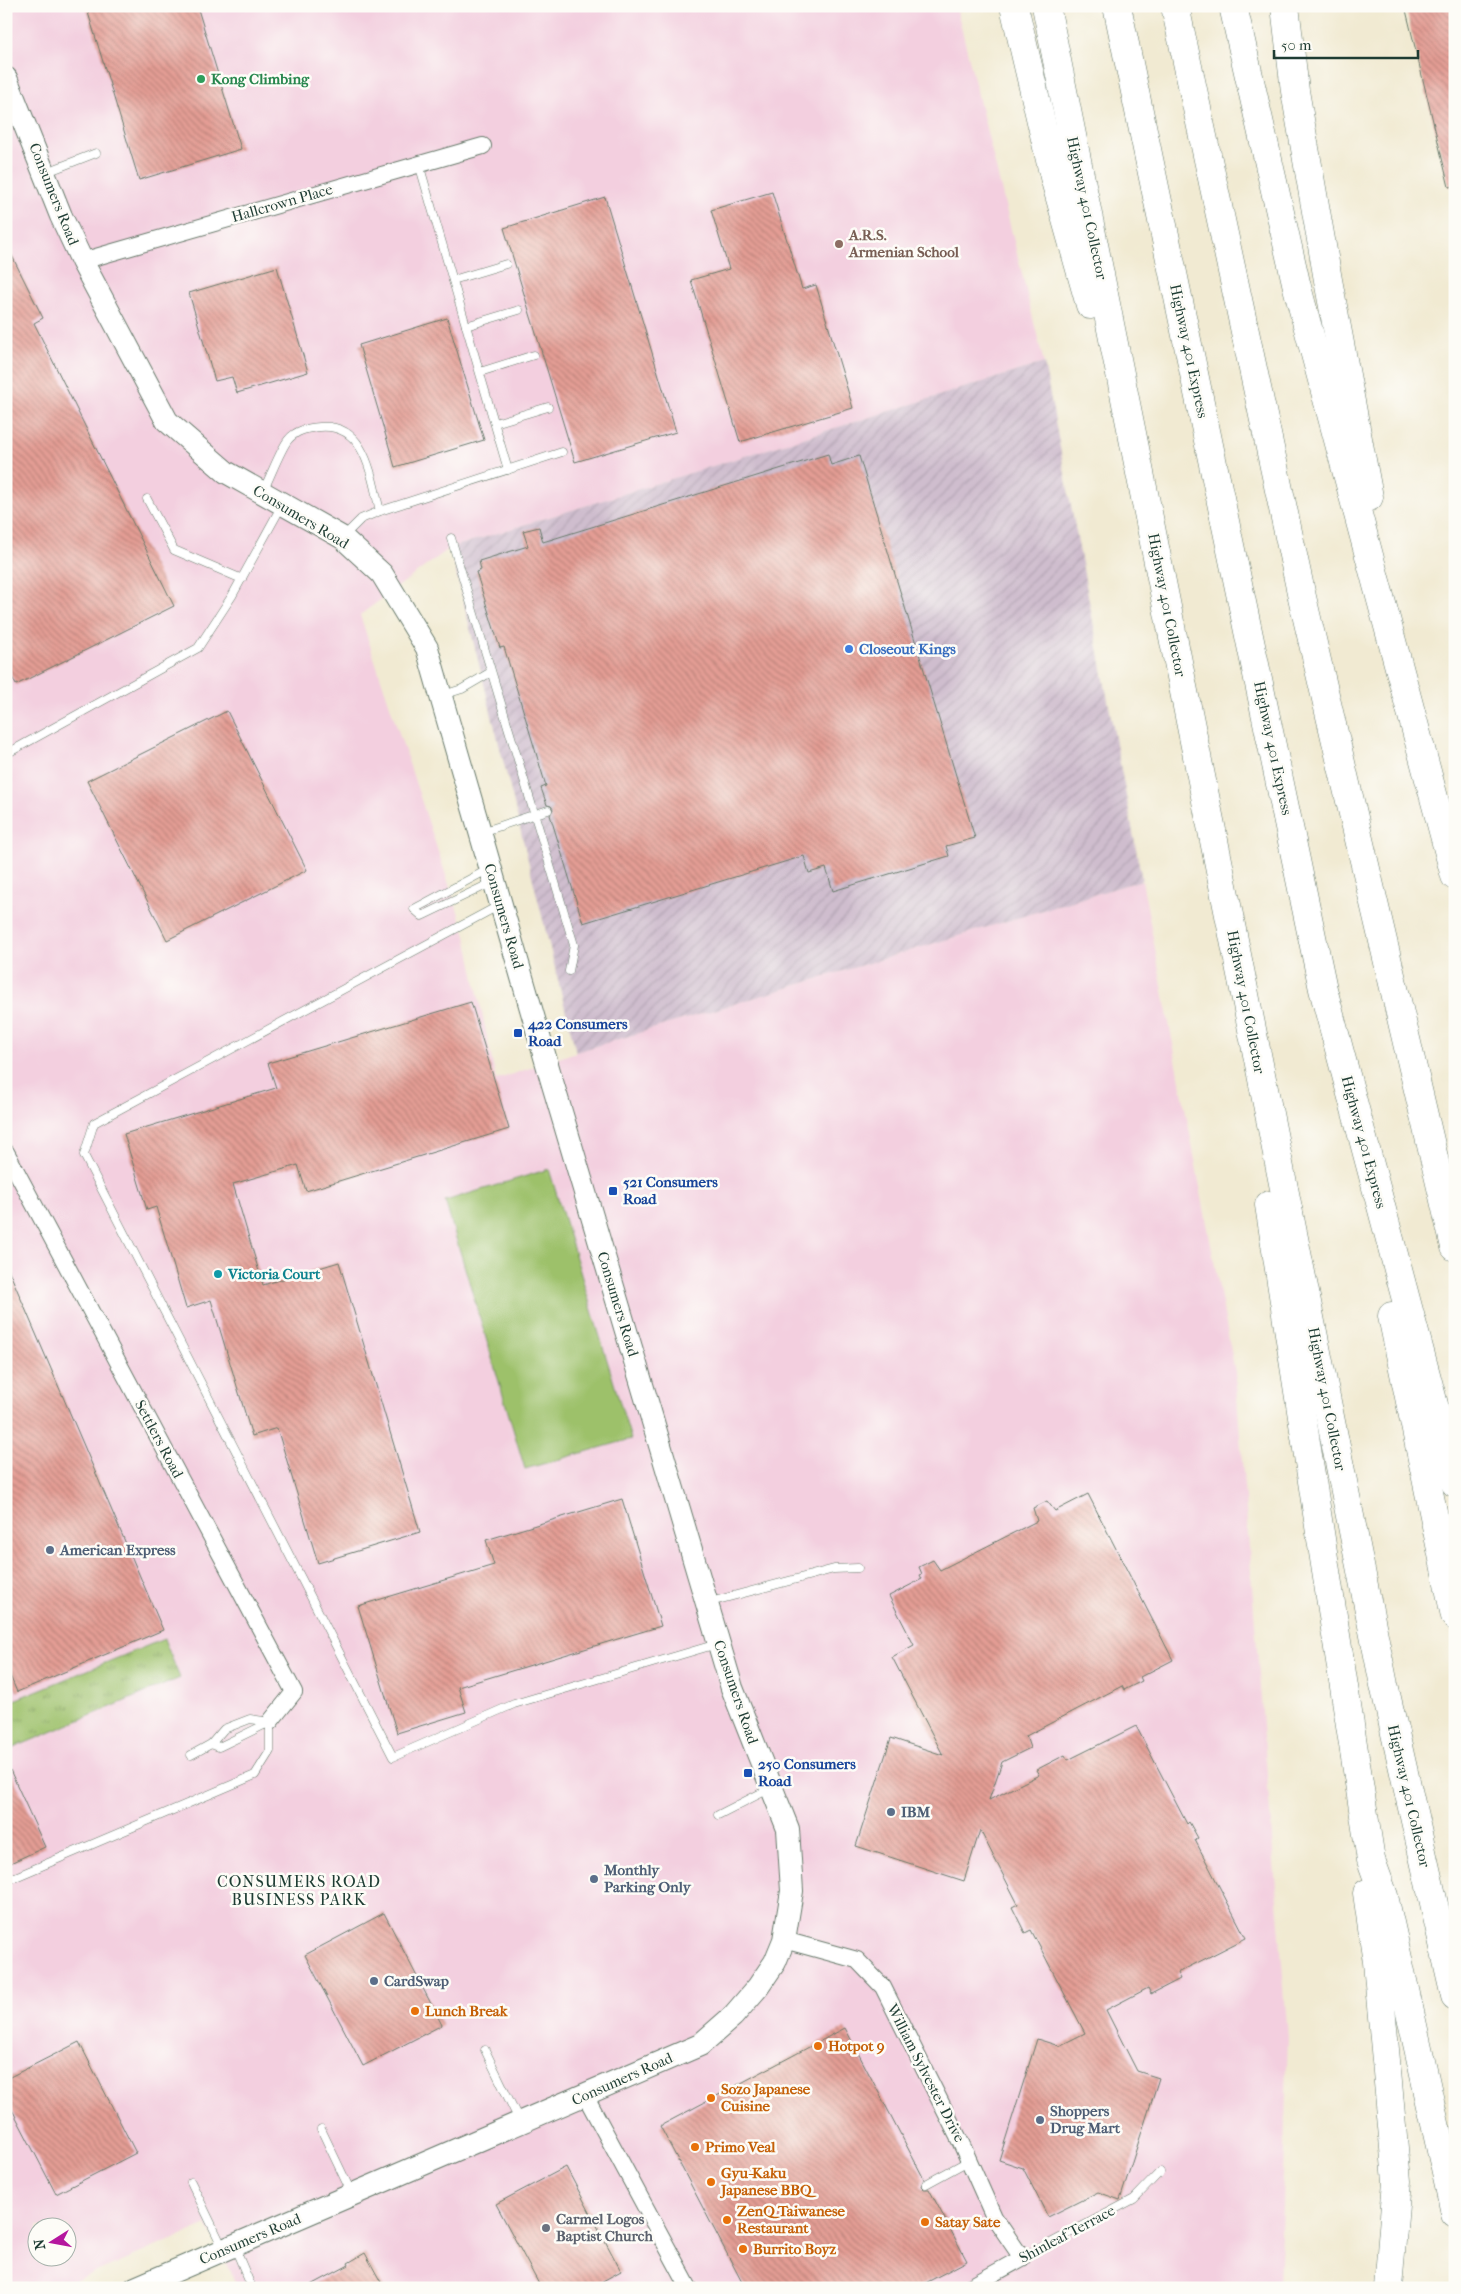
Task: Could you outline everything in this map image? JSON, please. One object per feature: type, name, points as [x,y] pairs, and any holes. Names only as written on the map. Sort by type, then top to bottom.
[{"type":"highway","points":[[1014,6],[1054,177],[1149,510]]},
{"type":"highway","name":"Highway 401 Collector","points":[[1046,6],[1149,510],[1384,1685],[1455,1996]]},
{"type":"highway","name":"Highway 401 Express","points":[[1117,6],[1323,989],[1455,1483]]},
{"type":"highway","points":[[1175,6],[1302,597],[1438,1183],[1455,1247]]},
{"type":"highway","points":[[1233,6],[1297,287],[1455,876]]},
{"type":"highway","points":[[1285,6],[1295,91],[1328,280],[1364,468],[1392,645]]},
{"type":"highway","points":[[1211,826],[1371,1860],[1384,1896],[1455,2213]]},
{"type":"highway","points":[[1323,989],[1455,1616]]},
{"type":"highway","points":[[1438,1183],[1455,1231]]},
{"type":"highway","points":[[1371,1860],[1367,1892],[1377,1962],[1397,2181],[1388,2288]]},
{"type":"street","name":"Consumers Road","points":[[6,78],[82,261],[167,421],[226,472],[343,538],[382,574],[427,648],[492,875],[732,1688],[788,1830],[792,1891],[784,1940],[775,1962],[758,1987],[733,2016],[700,2045],[135,2288]]},
{"type":"street","name":"Hallcrown Place","points":[[82,261],[483,146]]},
{"type":"street","name":"Settlers Road","points":[[6,1152],[294,1692],[270,1722]]},
{"type":"street","name":"William Sylvester Drive","points":[[784,1940],[857,1960],[883,1987],[970,2160],[994,2217],[1022,2258]]},
{"type":"street","points":[[585,2095],[689,2288]]},
{"type":"street","name":"Shinleaf Terrace","points":[[968,2288],[1022,2258]]},
{"type":"lane","points":[[45,173],[96,153]]},
{"type":"lane","points":[[419,164],[508,470]]},
{"type":"lane","points":[[453,280],[506,264]]},
{"type":"lane","points":[[466,326],[519,310]]},
{"type":"lane","points":[[480,372],[534,355]]},
{"type":"lane","points":[[495,423],[548,407]]},
{"type":"lane","points":[[262,493],[288,440],[300,431],[330,426],[347,432],[357,441],[365,454],[380,510]]},
{"type":"lane","points":[[343,538],[360,519],[380,510],[562,452]]},
{"type":"lane","points":[[147,498],[174,550],[242,579]]},
{"type":"lane","points":[[6,754],[198,648],[242,579],[282,504]]},
{"type":"lane","points":[[451,538],[574,946],[569,971]]},
{"type":"lane","points":[[441,695],[462,689],[491,672]]},
{"type":"lane","points":[[480,833],[548,810]]},
{"type":"lane","points":[[492,875],[422,916],[414,909],[492,875]]},
{"type":"lane","points":[[501,905],[94,1123],[84,1155],[393,1757],[514,1704],[719,1644]]},
{"type":"lane","points":[[707,1603],[834,1569],[858,1568]]},
{"type":"lane","points":[[191,1755],[211,1744],[224,1730],[250,1719],[270,1722]]},
{"type":"lane","points":[[211,1744],[219,1747],[270,1722]]},
{"type":"lane","points":[[6,1881],[255,1775],[270,1752],[270,1722]]},
{"type":"lane","points":[[718,1815],[771,1788]]},
{"type":"lane","points":[[485,2050],[520,2124]]},
{"type":"lane","points":[[320,2129],[352,2195]]},
{"type":"lane","points":[[926,2184],[970,2160]]},
{"type":"lane","name":"Shinleaf Terrace","points":[[1022,2258],[1134,2199],[1160,2172]]},
{"type":"lane","points":[[191,2182],[252,2288]]},
{"type":"shaded area","points":[[6,6],[956,6],[1044,363],[450,548],[360,615],[466,936],[496,1080],[576,1052],[1142,880],[1235,1372],[1288,2038],[1279,2288],[238,2288],[207,2225],[58,2288],[6,2288]]},
{"type":"shaded area","points":[[1044,363],[1142,880],[576,1052],[450,548]]},
{"type":"green space","points":[[549,1169],[631,1439],[525,1469],[445,1201]]},
{"type":"green space","points":[[164,1639],[180,1678],[6,1751],[6,1682],[14,1700]]},
{"type":"building","points":[[86,6],[197,6],[241,149],[139,180]]},
{"type":"building","points":[[1405,6],[1455,6],[1455,186],[1449,187]]},
{"type":"building","points":[[772,192],[802,289],[816,285],[853,408],[740,442],[691,280],[729,269],[711,210]]},
{"type":"building","points":[[605,197],[676,432],[575,462],[504,228]]},
{"type":"building","points":[[6,244],[43,318],[34,323],[174,606],[16,685],[6,665]]},
{"type":"building","points":[[277,267],[308,372],[237,393],[232,377],[215,381],[189,293]]},
{"type":"building","points":[[447,318],[484,440],[395,467],[359,345]]},
{"type":"building","points":[[828,454],[831,465],[859,456],[975,838],[946,846],[949,856],[833,891],[826,868],[809,873],[804,856],[583,923],[550,815],[553,809],[547,805],[541,788],[546,786],[504,647],[500,648],[476,572],[481,570],[479,561],[528,546],[523,531],[539,527],[543,542]]},
{"type":"building","points":[[227,711],[307,870],[167,940],[87,781]]},
{"type":"building","name":"Victoria Court","points":[[471,1002],[509,1129],[306,1191],[298,1165],[233,1184],[263,1285],[339,1262],[420,1532],[318,1563],[277,1428],[252,1436],[211,1300],[186,1308],[156,1207],[147,1210],[124,1134],[276,1088],[268,1063]]},
{"type":"building","points":[[6,1264],[163,1630],[17,1692],[6,1666]]},
{"type":"building","points":[[1088,1494],[1173,1660],[1140,1677],[1142,1681],[1124,1690],[1122,1686],[1026,1736],[1030,1748],[1002,1762],[989,1800],[1039,1775],[1036,1770],[1065,1755],[1068,1760],[1136,1726],[1187,1824],[1189,1822],[1198,1838],[1195,1840],[1246,1938],[1177,1973],[1180,1979],[1151,1994],[1148,1988],[1106,2010],[1137,2071],[1159,2078],[1120,2200],[1098,2192],[1048,2217],[1023,2168],[999,2160],[1037,2039],[1059,2046],[1085,2033],[1031,1930],[1025,1933],[1012,1907],[1018,1904],[980,1830],[964,1881],[856,1846],[891,1738],[943,1755],[892,1657],[914,1645],[889,1596],[922,1579],[919,1567],[933,1560],[940,1570],[1037,1521],[1033,1508],[1047,1501],[1055,1511]]},
{"type":"building","points":[[622,1499],[661,1626],[458,1687],[466,1712],[397,1733],[358,1606],[494,1565],[486,1540]]},
{"type":"building","points":[[6,1761],[45,1847],[6,1865]]},
{"type":"building","points":[[384,1913],[442,2025],[363,2066],[305,1955]]},
{"type":"building","points":[[845,2028],[924,2179],[921,2186],[924,2189],[929,2189],[967,2261],[916,2288],[745,2288],[660,2126]]},
{"type":"building","points":[[79,2042],[136,2153],[56,2194],[6,2098],[6,2079]]},
{"type":"building","points":[[566,2167],[621,2271],[590,2288],[541,2288],[496,2204]]},
{"type":"building","points":[[365,2253],[384,2288],[306,2288],[349,2265],[348,2263]]},
{"type":"place","name":"Kong Climbing","points":[[201,79]]},
{"type":"place","name":"A.R.S. Armenian School","points":[[839,244]]},
{"type":"place","name":"Closeout Kings","points":[[849,649]]},
{"type":"place","name":"422 Consumers Road","points":[[518,1033]]},
{"type":"place","name":"521 Consumers Road","points":[[613,1191]]},
{"type":"place","name":"Victoria Court","points":[[218,1274]]},
{"type":"place","name":"American Express","points":[[50,1550]]},
{"type":"place","name":"250 Consumers Road","points":[[748,1773]]},
{"type":"place","name":"IBM","points":[[891,1812]]},
{"type":"place","name":"Monthly Parking Only","points":[[594,1879]]},
{"type":"place","name":"CardSwap","points":[[374,1981]]},
{"type":"place","name":"Lunch Break","points":[[415,2011]]},
{"type":"place","name":"Hotpot 9","points":[[818,2046]]},
{"type":"place","name":"Sozo Japanese Cuisine","points":[[711,2098]]},
{"type":"place","name":"Shoppers Drug Mart","points":[[1040,2120]]},
{"type":"place","name":"Primo Veal","points":[[695,2147]]},
{"type":"place","name":"Gyu-Kaku Japanese BBQ","points":[[711,2182]]},
{"type":"place","name":"ZenQ Taiwanese Restaurant","points":[[727,2220]]},
{"type":"place","name":"Satay Sate","points":[[925,2222]]},
{"type":"place","name":"Carmel Logos Baptist Church","points":[[546,2228]]},
{"type":"place","name":"Burrito Boyz","points":[[743,2249]]},
{"type":"district","name":"CONSUMERS ROAD BUSINESS PARK","points":[[299,1890]]}]
